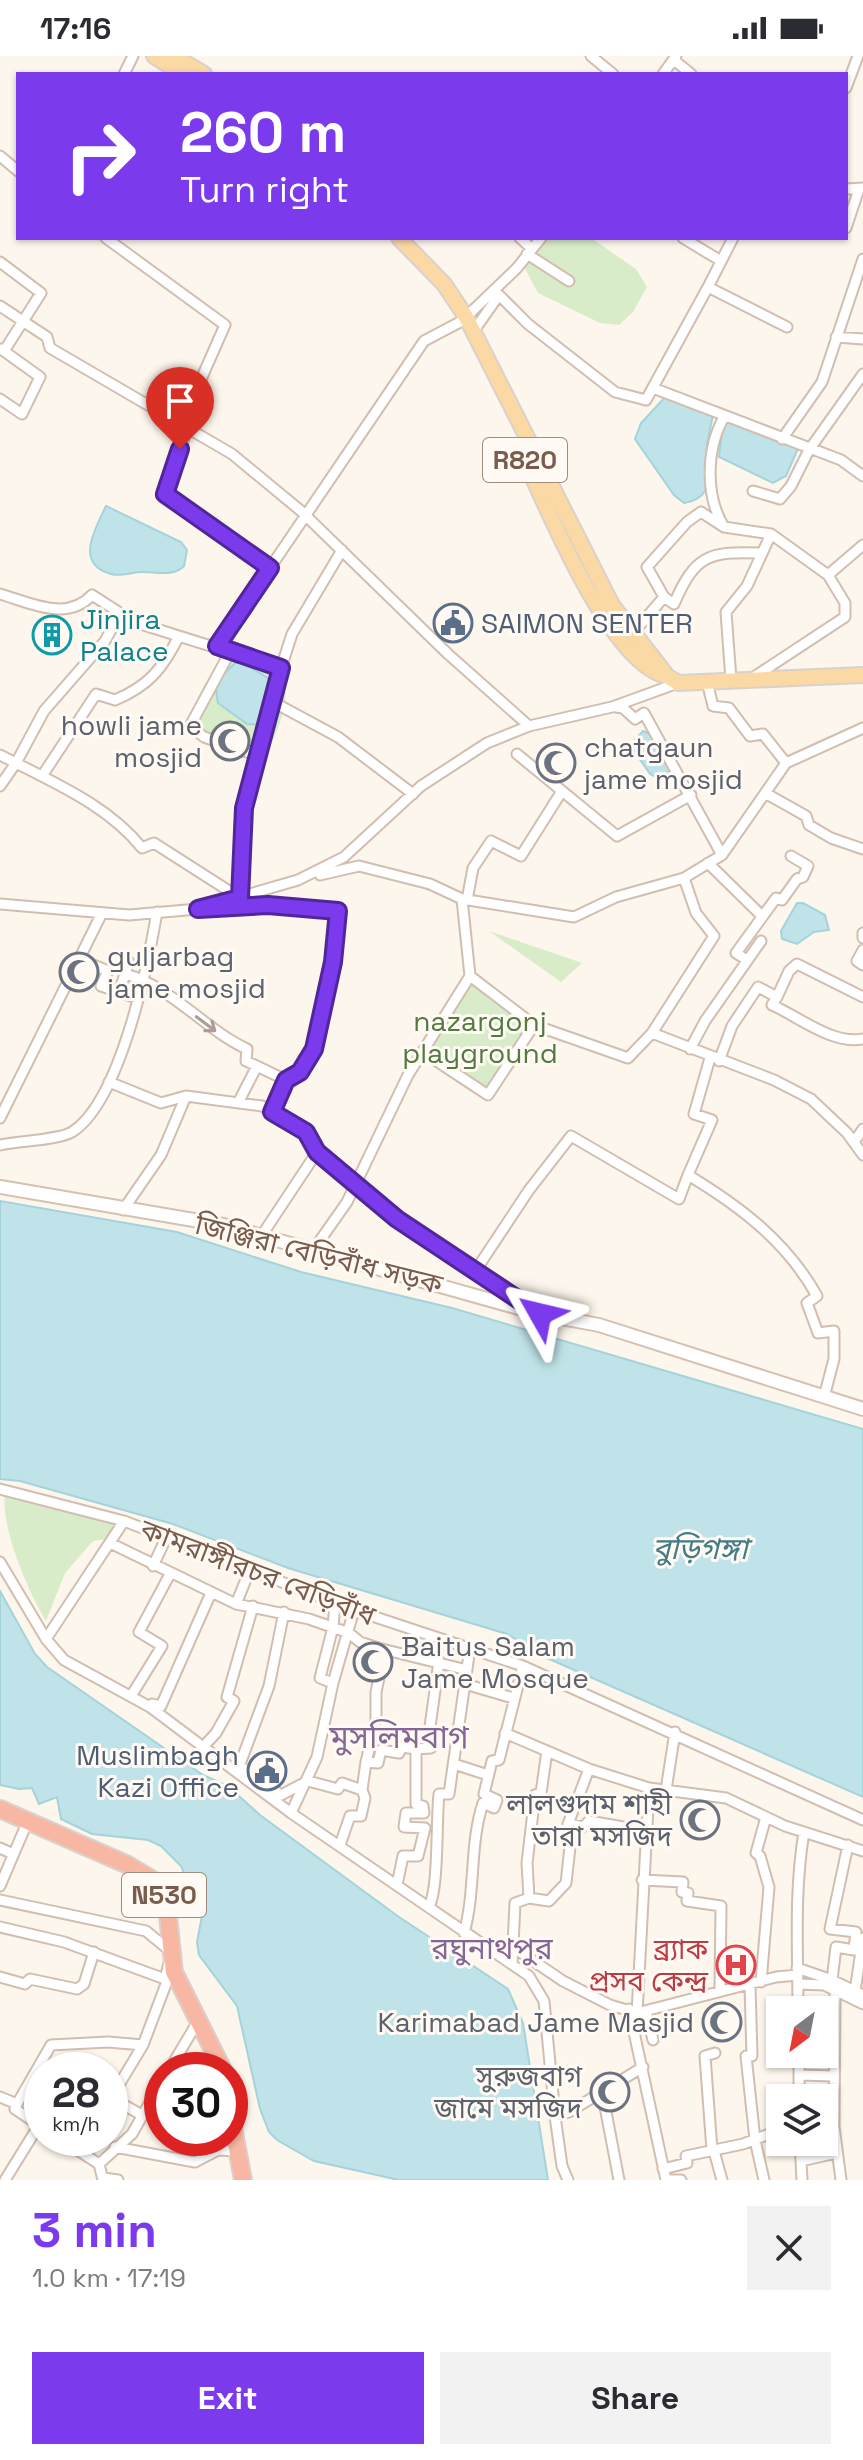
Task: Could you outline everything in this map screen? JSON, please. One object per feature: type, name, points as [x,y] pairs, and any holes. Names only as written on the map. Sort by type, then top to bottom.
[{"type":"highway","name":"N530","points":[[0,1809],[149,1875],[163,1890],[174,1972],[213,2052]]},
{"type":"highway","points":[[238,2156],[243,2180]]},
{"type":"main road","points":[[154,56],[180,72]]},
{"type":"main road","points":[[174,56],[201,72]]},
{"type":"main road","name":"R820","points":[[389,240],[438,290],[473,332],[568,551],[605,617],[637,661],[652,673],[672,679]]},
{"type":"main road","name":"R820","points":[[401,240],[444,284],[612,605],[672,679]]},
{"type":"main road","points":[[672,679],[707,682],[862,674]]},
{"type":"street","points":[[591,56],[611,72]]},
{"type":"street","points":[[848,83],[858,56]]},
{"type":"street","points":[[0,156],[16,169]]},
{"type":"street","points":[[848,223],[861,188]]},
{"type":"street","points":[[109,240],[225,325],[191,402],[188,427],[165,494],[270,568]]},
{"type":"street","points":[[521,240],[529,251],[569,281]]},
{"type":"street","points":[[217,646],[424,341],[463,320],[539,240]]},
{"type":"street","points":[[686,240],[721,261]]},
{"type":"street","points":[[473,332],[499,295],[528,324],[615,392],[646,400],[732,240]]},
{"type":"street","points":[[782,439],[822,382],[863,259]]},
{"type":"street","points":[[0,262],[41,293],[2,350],[40,377],[22,414],[0,399]]},
{"type":"street","points":[[708,287],[787,327]]},
{"type":"street","points":[[0,306],[47,337],[50,348],[232,454],[306,516],[448,654],[529,726]]},
{"type":"street","points":[[836,337],[863,339]]},
{"type":"street","points":[[753,491],[780,499],[791,486],[809,450],[863,374]]},
{"type":"street","points":[[653,388],[841,460],[863,476]]},
{"type":"street","points":[[724,417],[711,452],[713,508],[724,527]]},
{"type":"street","points":[[751,679],[845,617],[845,603],[828,575],[771,534],[724,527],[701,512],[666,544],[647,567],[664,597],[674,604],[685,578],[707,556],[725,552],[760,553]]},
{"type":"street","points":[[731,680],[726,612],[747,586],[771,534]]},
{"type":"street","points":[[828,575],[863,545]]},
{"type":"street","points":[[240,898],[244,808],[281,668],[292,634],[342,550]]},
{"type":"street","points":[[0,594],[59,611],[82,606],[92,595],[120,613],[105,641],[44,711],[0,786]]},
{"type":"street","points":[[633,633],[664,597]]},
{"type":"street","points":[[118,617],[281,668]]},
{"type":"street","points":[[42,776],[96,694],[115,700],[139,690],[163,668],[179,636]]},
{"type":"street","points":[[231,650],[190,726],[204,737],[258,756]]},
{"type":"street","points":[[298,880],[344,857],[381,819],[474,751],[529,726],[612,707],[672,679]]},
{"type":"street","points":[[707,682],[713,706],[729,708],[750,736],[763,734],[786,763]]},
{"type":"street","points":[[273,702],[338,737],[413,794]]},
{"type":"street","points":[[612,707],[623,708],[635,719],[644,713],[722,855]]},
{"type":"street","points":[[198,909],[359,866],[430,884],[464,900],[574,917],[616,897],[684,878],[722,855],[786,763],[863,728]]},
{"type":"street","points":[[517,754],[617,836],[691,795]]},
{"type":"street","points":[[0,755],[88,801],[128,830],[142,848],[154,843],[240,898]]},
{"type":"street","points":[[314,1249],[356,1183],[423,1052],[470,976],[464,900],[473,868],[491,841],[521,856],[562,791]]},
{"type":"street","points":[[765,793],[806,816],[809,825],[831,838],[863,849]]},
{"type":"street","points":[[747,960],[736,953],[761,915],[776,898],[782,900],[797,879],[803,877],[808,866],[791,856]]},
{"type":"street","points":[[708,863],[761,915]]},
{"type":"street","points":[[470,976],[534,1025],[628,1058],[652,1033],[714,936],[696,913],[684,878]]},
{"type":"street","points":[[0,904],[102,913],[268,905],[338,911],[333,962],[314,1049],[300,1072],[286,1080],[272,1112]]},
{"type":"street","points":[[0,1145],[71,1133],[92,1113],[125,1043],[157,912]]},
{"type":"street","points":[[0,1118],[102,913]]},
{"type":"street","points":[[690,1049],[761,941]]},
{"type":"street","points":[[863,950],[857,961],[863,965]]},
{"type":"street","points":[[81,960],[108,971],[101,986],[137,998]]},
{"type":"street","points":[[119,992],[129,962]]},
{"type":"street","points":[[863,997],[797,964],[789,971],[772,1005],[822,1031],[863,1040]]},
{"type":"street","points":[[125,974],[143,979],[225,1039],[247,1049],[246,1061],[286,1080]]},
{"type":"street","points":[[476,1270],[529,1190],[571,1136],[679,1199],[712,1120],[694,1114],[715,1060],[732,1026],[758,987],[777,997]]},
{"type":"street","points":[[423,1052],[488,1095],[534,1025]]},
{"type":"street","points":[[652,1033],[715,1060],[774,1080],[811,1099],[863,1155]]},
{"type":"street","points":[[238,1103],[257,1066]]},
{"type":"street","points":[[109,1082],[161,1103],[186,1096],[262,1106],[306,1132],[317,1152],[397,1219],[540,1314]]},
{"type":"street","points":[[123,1210],[161,1155],[186,1096]]},
{"type":"street","points":[[854,1142],[863,1129]]},
{"type":"street","points":[[262,1235],[317,1152]]},
{"type":"street","points":[[688,1175],[756,1219],[806,1275],[817,1296],[807,1303],[818,1333],[834,1331],[834,1359],[824,1397]]},
{"type":"street","name":"জিঞ্জিরা বেড়িবাঁধ সড়ক","points":[[0,1187],[223,1225],[262,1235],[540,1314],[599,1325],[863,1409]]},
{"type":"street","name":"কামরাঙ্গীরচর বেড়িবাঁধ","points":[[0,1489],[124,1521],[249,1572],[523,1666],[675,1732],[812,1800],[863,1820]]},
{"type":"street","points":[[46,1639],[124,1521]]},
{"type":"street","points":[[153,1566],[166,1538]]},
{"type":"street","points":[[110,1543],[236,1604],[284,1612],[349,1633],[360,1642],[385,1650],[467,1670]]},
{"type":"street","points":[[0,1562],[46,1639],[64,1660],[150,1707],[281,1795],[308,1781],[338,1789],[342,1783],[362,1790]]},
{"type":"street","points":[[236,1604],[249,1572]]},
{"type":"street","points":[[131,1696],[162,1646],[139,1632],[170,1574]]},
{"type":"street","points":[[150,1707],[152,1703],[161,1706],[211,1593]]},
{"type":"street","points":[[333,1683],[320,1678],[333,1627],[335,1603]]},
{"type":"street","points":[[204,1746],[216,1733],[234,1701],[228,1696],[253,1606]]},
{"type":"street","points":[[291,1813],[308,1781],[354,1610]]},
{"type":"street","points":[[238,1769],[269,1686],[284,1612]]},
{"type":"street","points":[[429,1907],[435,1891],[439,1794],[449,1794],[470,1648]]},
{"type":"street","points":[[340,1845],[350,1816],[361,1816],[366,1762],[385,1650]]},
{"type":"street","points":[[366,1762],[378,1763],[381,1750],[399,1753],[402,1747],[431,1748],[429,1734],[439,1661]]},
{"type":"street","points":[[464,1933],[470,1913],[472,1859],[482,1804],[495,1807],[497,1800],[484,1794],[488,1775],[492,1761],[498,1761],[523,1666]]},
{"type":"street","points":[[465,1684],[513,1698]]},
{"type":"street","points":[[666,1790],[675,1732]]},
{"type":"street","points":[[505,1733],[589,1769],[649,1788],[726,1798],[804,1832],[863,1851]]},
{"type":"street","points":[[397,1885],[403,1856],[418,1856],[423,1847],[425,1828],[404,1827],[406,1813],[424,1813],[423,1806],[416,1804],[416,1749]]},
{"type":"street","points":[[529,1898],[530,1822],[535,1795],[541,1793],[547,1751]]},
{"type":"street","points":[[454,1764],[488,1775]]},
{"type":"street","points":[[238,1769],[291,1813],[529,1976],[544,2001],[555,2116],[562,2166],[568,2180]]},
{"type":"street","points":[[568,1824],[589,1769]]},
{"type":"street","points":[[649,1788],[637,2011],[643,2067],[663,2169],[666,2180],[681,2180]]},
{"type":"street","points":[[764,2180],[755,2140],[746,2056],[752,2056],[756,1984],[769,1887],[760,1856],[756,1853],[766,1817]]},
{"type":"street","points":[[568,1824],[583,1827],[589,1821],[646,1831]]},
{"type":"street","points":[[0,1886],[11,1853],[27,1823]]},
{"type":"street","points":[[512,1964],[515,1903],[529,1898],[552,1900],[566,1883],[572,1829],[568,1824]]},
{"type":"street","points":[[798,1996],[799,1866],[804,1832]]},
{"type":"street","points":[[833,2084],[836,1947],[854,1950],[856,1932],[830,1929],[848,1845]]},
{"type":"street","points":[[0,1848],[11,1853]]},
{"type":"street","points":[[642,1880],[683,1882],[682,1892],[688,1893],[687,1901],[721,1906],[720,1989]]},
{"type":"street","points":[[0,1900],[146,1931],[170,1950]]},
{"type":"street","points":[[0,1927],[94,1952],[165,1979],[170,1950]]},
{"type":"street","points":[[513,1947],[563,1981],[610,2005],[637,2011],[720,1989],[798,1976],[859,1993],[863,1938]]},
{"type":"street","points":[[142,2115],[111,2098],[143,2045],[169,1979],[170,1950]]},
{"type":"street","points":[[0,1977],[25,1984],[30,1979],[77,1989],[84,1984],[94,1952]]},
{"type":"street","points":[[798,1976],[833,1986],[863,2004]]},
{"type":"street","points":[[637,2011],[653,2040]]},
{"type":"street","points":[[180,2052],[197,2023]]},
{"type":"street","points":[[24,2115],[15,2109],[51,2045],[108,2042],[143,2045]]},
{"type":"street","points":[[715,2053],[705,2056],[713,2151],[722,2180]]},
{"type":"street","points":[[555,2116],[569,2112],[643,2067]]},
{"type":"street","points":[[799,2068],[799,2084]]},
{"type":"street","points":[[799,2075],[834,2076]]},
{"type":"street","points":[[602,2091],[619,2180]]},
{"type":"street","points":[[0,2097],[17,2104]]},
{"type":"street","points":[[128,2137],[144,2112]]},
{"type":"street","points":[[663,2169],[687,2163],[686,2156],[766,2136]]},
{"type":"street","points":[[5,2180],[24,2152]]},
{"type":"street","points":[[87,2156],[99,2164],[103,2179],[118,2180]]},
{"type":"street","points":[[99,2164],[107,2156]]},
{"type":"street","points":[[163,2156],[195,2162],[206,2156]]},
{"type":"street","points":[[801,2156],[802,2180]]},
{"type":"street","points":[[801,2161],[823,2156]]},
{"type":"street","points":[[837,2156],[841,2180]]},
{"type":"green space","points":[[543,240],[594,240],[636,269],[647,287],[633,312],[619,325],[600,323],[538,293],[524,267]]},
{"type":"green space","points":[[234,654],[281,668],[285,701],[267,754],[257,756],[236,752],[191,721],[206,683],[219,665]]},
{"type":"green space","points":[[489,931],[582,963],[561,982]]},
{"type":"green space","name":"nazargonj playground","points":[[470,976],[534,1025],[488,1095],[423,1052]]},
{"type":"green space","points":[[5,1492],[118,1524],[107,1539],[93,1541],[65,1573],[46,1621],[31,1593],[11,1540]]},
{"type":"water","points":[[668,394],[713,413],[707,446],[706,489],[695,500],[684,503],[674,495],[635,439],[641,423]]},
{"type":"water","points":[[746,420],[800,444],[786,476],[773,483],[719,457],[723,421]]},
{"type":"water","points":[[106,506],[181,542],[187,550],[184,566],[170,573],[119,575],[100,569],[93,562],[90,545]]},
{"type":"water","points":[[235,663],[243,663],[271,680],[265,725],[247,724],[218,703],[215,683]]},
{"type":"water","points":[[643,731],[651,734],[672,769],[660,779],[650,774],[630,745]]},
{"type":"water","points":[[797,903],[825,915],[829,930],[814,932],[797,944],[782,939],[781,931]]},
{"type":"water","name":"বুড়িগঙ্গা","points":[[0,1201],[177,1232],[301,1272],[452,1308],[863,1429],[863,1797],[547,1658],[507,1634],[288,1568],[173,1524],[20,1481],[0,1479]]},
{"type":"water","points":[[0,1591],[35,1654],[47,1667],[203,1775],[228,1786],[260,1815],[399,1917],[508,1989],[523,2023],[548,2180],[399,2180],[314,2161],[277,2140],[269,2132],[260,2109],[237,2006],[199,1955],[197,1942],[202,1916],[181,1866],[161,1846],[148,1840],[92,1834],[61,1819],[57,1797],[39,1804],[32,1788],[0,1785]]},
{"type":"place","name":"SAIMON SENTER","points":[[453,623]]},
{"type":"place","name":"Jinjira Palace","points":[[52,635]]},
{"type":"place","name":"howli jame mosjid","points":[[230,741]]},
{"type":"place","name":"chatgaun jame mosjid","points":[[556,763]]},
{"type":"place","name":"guljarbag jame mosjid","points":[[79,972]]},
{"type":"place","name":"Baitus Salam Jame Mosque","points":[[373,1662]]},
{"type":"place","name":"Muslimbagh Kazi Office","points":[[267,1771]]},
{"type":"place","name":"লালগুদাম শাহী তারা মসজিদ","points":[[700,1820]]},
{"type":"place","name":"ব্র্যাক প্রসব কেন্দ্র","points":[[736,1965]]},
{"type":"place","name":"Karimabad Jame Masjid","points":[[722,2022]]},
{"type":"place","name":"সুরুজবাগ জামে মসজিদ","points":[[610,2092]]},
{"type":"district","name":"মুসলিমবাগ","points":[[399,1737]]},
{"type":"district","name":"রঘুনাথপুর","points":[[492,1948]]},
{"type":"route","points":[[180,449],[165,494],[270,568],[217,646],[281,668],[244,808],[240,898],[198,909],[268,905],[338,911],[333,962],[314,1049],[300,1072],[286,1080],[272,1112],[306,1132],[317,1152],[397,1219],[540,1314]]}]
